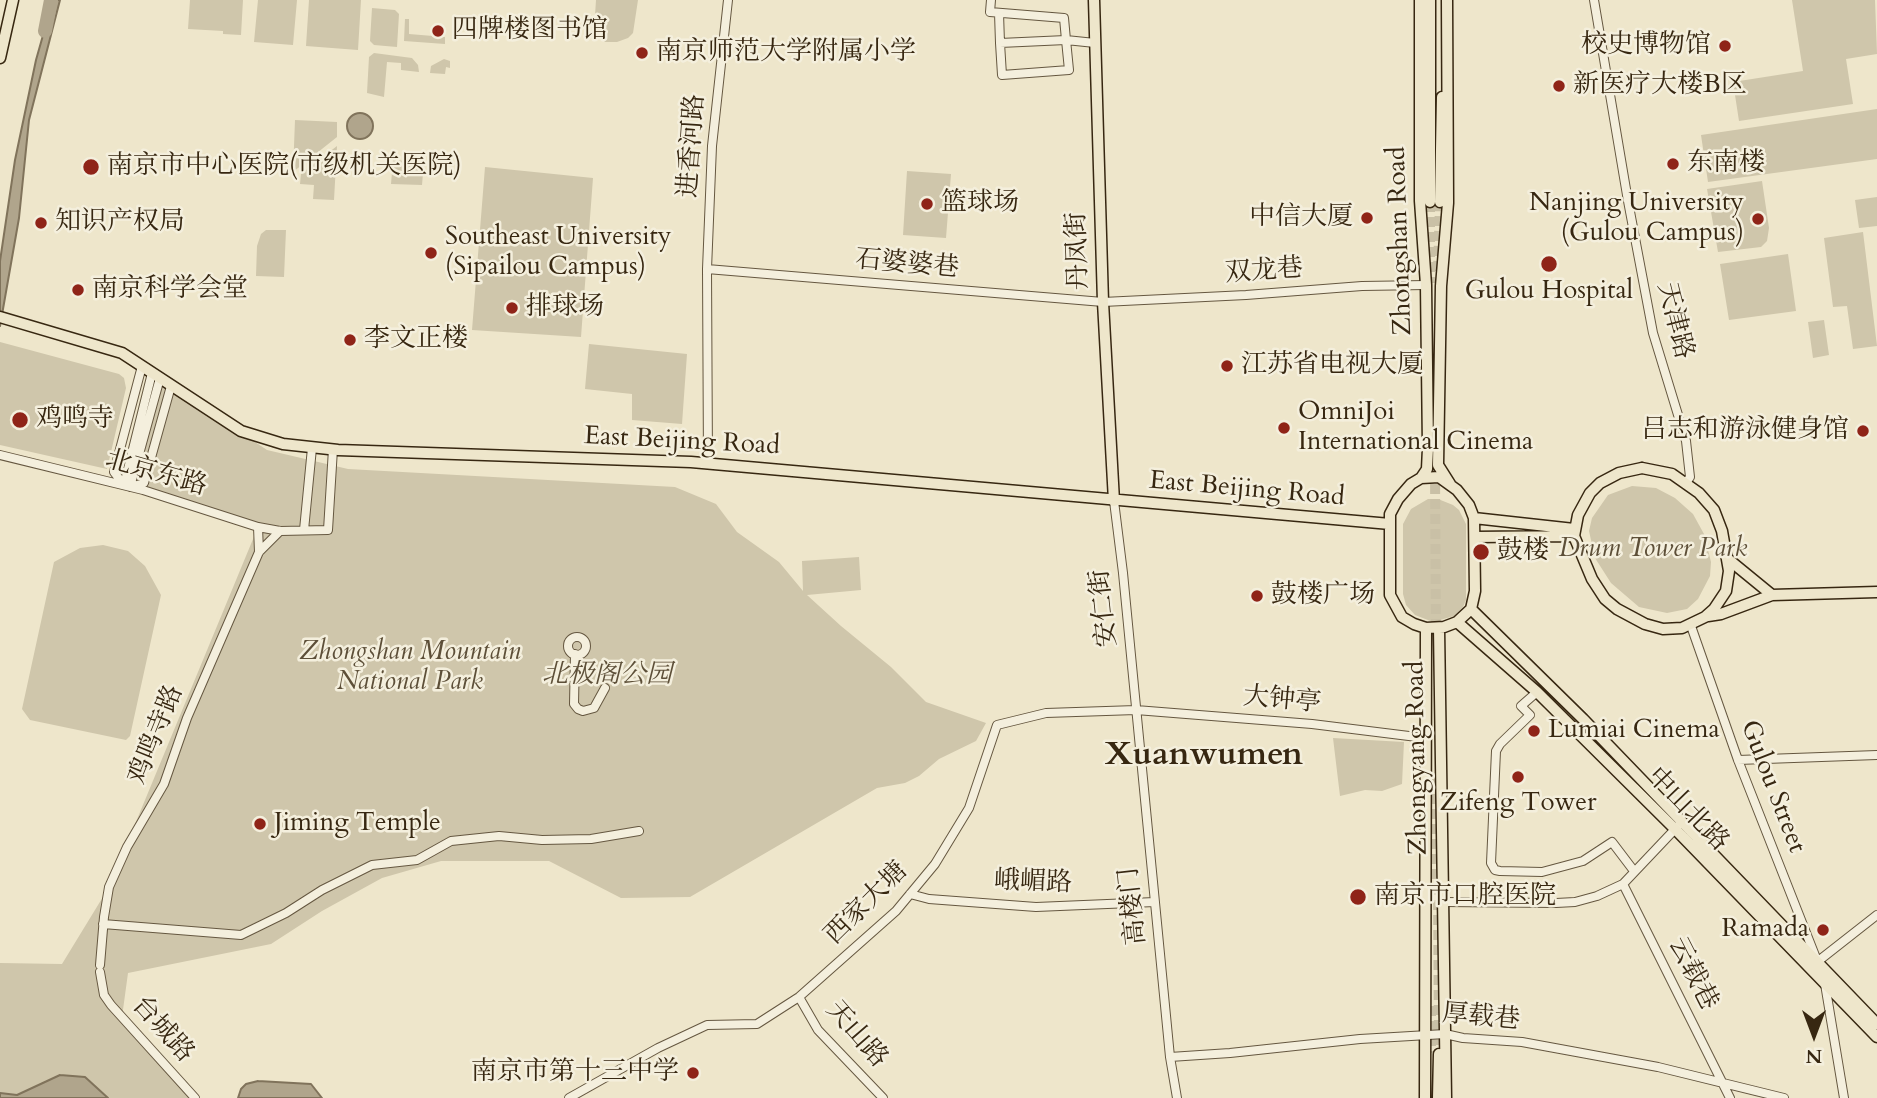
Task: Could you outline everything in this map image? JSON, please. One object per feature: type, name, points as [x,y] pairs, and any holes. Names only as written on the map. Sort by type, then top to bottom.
[{"type":"main road","points":[[0,58],[13,0]]},
{"type":"main road","name":"丹凤街","points":[[1094,0],[1103,302],[1114,501]]},
{"type":"main road","name":"Zhongshan Road","points":[[1420,0],[1420,201],[1426,285],[1428,463],[1421,478]]},
{"type":"main road","points":[[1430,4],[1435,202],[1441,0]]},
{"type":"main road","points":[[1447,0],[1448,203],[1441,286],[1438,465],[1450,484],[1469,505],[1474,518],[1475,591],[1471,609],[1457,622],[1439,628],[1426,628],[1407,621],[1393,604],[1390,595],[1390,514],[1404,491],[1421,478],[1439,477],[1450,484]]},
{"type":"main road","name":"East Beijing Road","points":[[0,317],[122,353],[241,431],[283,444],[332,449],[708,464],[1390,524]]},
{"type":"main road","points":[[1642,468],[1672,474],[1686,483],[1707,500],[1722,531],[1728,559],[1726,591],[1705,617],[1691,626],[1670,630],[1655,628],[1617,609],[1605,599],[1592,579],[1574,533],[1578,514],[1590,493],[1610,477],[1630,470],[1642,468]]},
{"type":"main road","points":[[1474,518],[1574,533]]},
{"type":"main road","points":[[1476,537],[1574,533]]},
{"type":"main road","points":[[1728,559],[1772,594]]},
{"type":"main road","points":[[1705,617],[1721,614],[1772,594],[1877,592]]},
{"type":"main road","points":[[1471,609],[1679,825],[1877,1024]]},
{"type":"main road","name":"中山北路","points":[[1457,622],[1679,825],[1877,1037]]},
{"type":"main road","name":"Zhongyang Road","points":[[1425,1098],[1426,628]]},
{"type":"main road","name":"Zhongyang Road","points":[[1439,628],[1446,1098]]},
{"type":"main road","points":[[1431,1098],[1435,1054],[1438,1098]]},
{"type":"street","name":"进香河路","points":[[708,464],[707,269],[712,146],[728,0]]},
{"type":"street","points":[[991,0],[990,12],[1064,18],[1069,70],[1002,75],[999,13]]},
{"type":"street","name":"天津路","points":[[1594,0],[1651,322],[1686,441],[1690,477],[1686,483]]},
{"type":"street","points":[[1000,43],[1066,40],[1096,43]]},
{"type":"street","name":"石婆婆巷","points":[[707,269],[1103,302]]},
{"type":"street","name":"双龙巷","points":[[1103,302],[1362,286],[1426,285]]},
{"type":"street","points":[[127,486],[114,472],[142,366]]},
{"type":"street","points":[[127,486],[156,376]]},
{"type":"street","points":[[127,486],[144,483],[171,386]]},
{"type":"street","points":[[312,448],[304,530],[328,530],[332,449]]},
{"type":"street","name":"北京东路","points":[[0,455],[127,486],[258,527],[280,531],[304,530]]},
{"type":"street","name":"安仁街","points":[[1114,501],[1124,573],[1136,710]]},
{"type":"street","points":[[258,527],[259,552]]},
{"type":"street","name":"鸡鸣寺路","points":[[102,988],[100,968],[109,887],[127,847],[164,784],[187,718],[259,552],[280,531]]},
{"type":"street","name":"Gulou Street","points":[[1691,626],[1738,760],[1825,984],[1844,1098]]},
{"type":"street","points":[[575,654],[574,704],[578,709],[583,711],[594,708],[605,688]]},
{"type":"street","points":[[1536,692],[1521,706],[1530,715],[1496,751],[1491,863],[1495,870],[1500,871],[1542,872],[1583,860],[1612,842],[1634,871]]},
{"type":"street","name":"大钟亭","points":[[1136,710],[1312,724],[1425,737]]},
{"type":"street","name":"西家大塘","points":[[569,1098],[658,1048],[707,1025],[757,1024],[799,997],[896,911],[935,864],[969,808],[998,725],[1046,713],[1136,710]]},
{"type":"street","name":"高楼门","points":[[1136,710],[1170,1057],[1177,1098]]},
{"type":"street","points":[[1738,760],[1877,755]]},
{"type":"street","points":[[1443,902],[1575,902],[1597,896],[1623,884],[1679,825]]},
{"type":"street","points":[[103,925],[242,935],[372,865],[417,860],[451,841],[499,836],[542,840],[591,839],[639,831]]},
{"type":"street","name":"云载巷","points":[[1623,884],[1730,1098]]},
{"type":"street","name":"峨嵋路","points":[[910,894],[929,899],[1036,907],[1155,902]]},
{"type":"street","points":[[1817,962],[1877,915]]},
{"type":"street","name":"台城路","points":[[102,988],[111,1004],[195,1098]]},
{"type":"street","name":"天山路","points":[[799,997],[818,1030],[883,1098]]},
{"type":"street","name":"厚载巷","points":[[1170,1057],[1230,1054],[1360,1039],[1445,1034],[1463,1038],[1522,1042],[1658,1067],[1784,1098]]},
{"type":"green space","points":[[190,0],[243,0],[241,35],[188,29]]},
{"type":"green space","points":[[258,0],[297,0],[293,45],[254,42]]},
{"type":"green space","points":[[309,0],[361,0],[358,50],[306,46]]},
{"type":"green space","points":[[596,0],[638,0],[633,33],[628,38],[605,42],[594,31]]},
{"type":"green space","points":[[1792,0],[1875,0],[1877,54],[1846,59],[1853,104],[1739,121],[1733,82],[1803,71]]},
{"type":"green space","points":[[372,8],[395,10],[399,14],[397,47],[374,45],[370,41]]},
{"type":"green space","points":[[405,19],[409,19],[409,34],[445,37],[445,44],[404,41]]},
{"type":"green space","points":[[374,53],[412,58],[418,65],[419,72],[401,70],[401,63],[387,62],[384,97],[367,93],[369,57]]},
{"type":"green space","points":[[444,59],[450,61],[450,68],[446,67],[445,74],[430,73],[431,66]]},
{"type":"green space","points":[[1877,109],[1877,159],[1708,182],[1701,135]]},
{"type":"green space","points":[[295,120],[337,122],[337,137],[293,172]]},
{"type":"green space","points":[[337,146],[334,200],[313,199],[314,185],[300,184],[301,174]]},
{"type":"green space","points":[[393,160],[424,162],[422,185],[391,184]]},
{"type":"green space","points":[[485,167],[593,178],[581,337],[472,330]]},
{"type":"green space","name":"篮球场","points":[[907,171],[951,174],[946,238],[903,235]]},
{"type":"green space","points":[[1762,181],[1769,228],[1767,241],[1761,247],[1718,252],[1707,189]]},
{"type":"green space","points":[[1877,197],[1877,226],[1859,228],[1855,200]]},
{"type":"green space","points":[[266,230],[286,230],[284,277],[256,276],[257,246],[261,234]]},
{"type":"green space","points":[[1863,232],[1877,346],[1853,349],[1847,306],[1833,307],[1824,238]]},
{"type":"green space","points":[[1788,254],[1796,311],[1729,320],[1720,264]]},
{"type":"green space","points":[[1824,320],[1829,355],[1813,358],[1808,322]]},
{"type":"green space","points":[[0,342],[119,374],[124,378],[126,388],[107,469],[0,445]]},
{"type":"green space","points":[[589,344],[687,354],[682,424],[632,420],[632,394],[585,389]]},
{"type":"green space","name":"北极阁公园","points":[[152,373],[267,450],[348,469],[675,487],[716,504],[737,532],[779,562],[803,591],[802,561],[859,557],[861,590],[807,595],[891,667],[926,702],[986,723],[976,741],[939,759],[919,776],[905,783],[877,788],[690,897],[621,898],[549,861],[441,861],[382,878],[322,911],[271,944],[128,973],[122,1017],[199,1098],[0,1098],[0,963],[62,964],[109,887],[258,527],[130,487]]},
{"type":"green space","name":"Drum Tower Park","points":[[1632,486],[1656,488],[1675,498],[1693,514],[1704,534],[1711,562],[1710,576],[1698,599],[1687,609],[1667,613],[1639,607],[1611,583],[1595,558],[1589,531],[1592,518],[1608,495]]},
{"type":"green space","points":[[1428,499],[1438,499],[1453,505],[1459,510],[1466,524],[1466,600],[1454,616],[1433,622],[1415,615],[1406,605],[1403,594],[1403,524],[1411,509]]},
{"type":"green space","points":[[103,545],[128,551],[145,566],[161,595],[130,736],[126,740],[30,720],[22,709],[54,562],[80,548]]},
{"type":"green space","points":[[1333,738],[1404,742],[1402,784],[1382,791],[1365,790],[1340,796]]},
{"type":"shaded area","points":[[53,0],[60,0],[29,120],[19,218],[0,326],[0,261],[15,160],[36,60]]},
{"type":"shaded area","points":[[360,113],[369,117],[373,126],[369,135],[360,139],[351,135],[347,126],[351,117]]},
{"type":"shaded area","points":[[60,1075],[85,1077],[108,1098],[0,1098],[0,1093],[17,1095]]},
{"type":"shaded area","points":[[258,1081],[311,1084],[322,1098],[238,1098],[246,1084]]},
{"type":"waterway","points":[[45,31],[51,0]]},
{"type":"tunnel","points":[[1430,202],[1430,283]]},
{"type":"tunnel","points":[[1438,271],[1440,202]]},
{"type":"tunnel","points":[[1435,469],[1436,635]]},
{"type":"tunnel","points":[[1431,779],[1431,896]]},
{"type":"tunnel","points":[[1438,885],[1439,1054]]},
{"type":"tunnel","points":[[1431,1006],[1431,1053]]},
{"type":"place","name":"四牌楼图书馆","points":[[438,31]]},
{"type":"place","name":"校史博物馆","points":[[1725,46]]},
{"type":"place","name":"南京师范大学附属小学","points":[[642,53]]},
{"type":"place","name":"新医疗大楼B区","points":[[1559,86]]},
{"type":"place","name":"东南楼","points":[[1673,164]]},
{"type":"place","name":"南京市中心医院(市级机关医院)","points":[[91,167]]},
{"type":"place","name":"篮球场","points":[[927,204]]},
{"type":"place","name":"中信大厦","points":[[1367,218]]},
{"type":"place","name":"Nanjing University (Gulou Campus)","points":[[1758,219]]},
{"type":"place","name":"知识产权局","points":[[41,223]]},
{"type":"place","name":"Southeast University (Sipailou Campus)","points":[[431,253]]},
{"type":"place","name":"Gulou Hospital","points":[[1549,264]]},
{"type":"place","name":"南京科学会堂","points":[[78,290]]},
{"type":"place","name":"排球场","points":[[512,308]]},
{"type":"place","name":"李文正楼","points":[[350,340]]},
{"type":"place","name":"江苏省电视大厦","points":[[1227,366]]},
{"type":"place","name":"鸡鸣寺","points":[[20,420]]},
{"type":"place","name":"OmniJoi International Cinema","points":[[1284,428]]},
{"type":"place","name":"吕志和游泳健身馆","points":[[1863,431]]},
{"type":"place","name":"鼓楼","points":[[1481,552]]},
{"type":"place","name":"鼓楼广场","points":[[1257,596]]},
{"type":"place","name":"Lumiai Cinema","points":[[1534,731]]},
{"type":"place","name":"Zifeng Tower","points":[[1518,777]]},
{"type":"place","name":"Jiming Temple","points":[[260,824]]},
{"type":"place","name":"南京市口腔医院","points":[[1358,897]]},
{"type":"place","name":"Ramada","points":[[1823,930]]},
{"type":"place","name":"南京市第十三中学","points":[[693,1073]]},
{"type":"district","name":"Xuanwumen","points":[[1204,756]]},
{"type":"park label","name":"Zhongshan Mountain National Park","points":[[410,668]]}]
